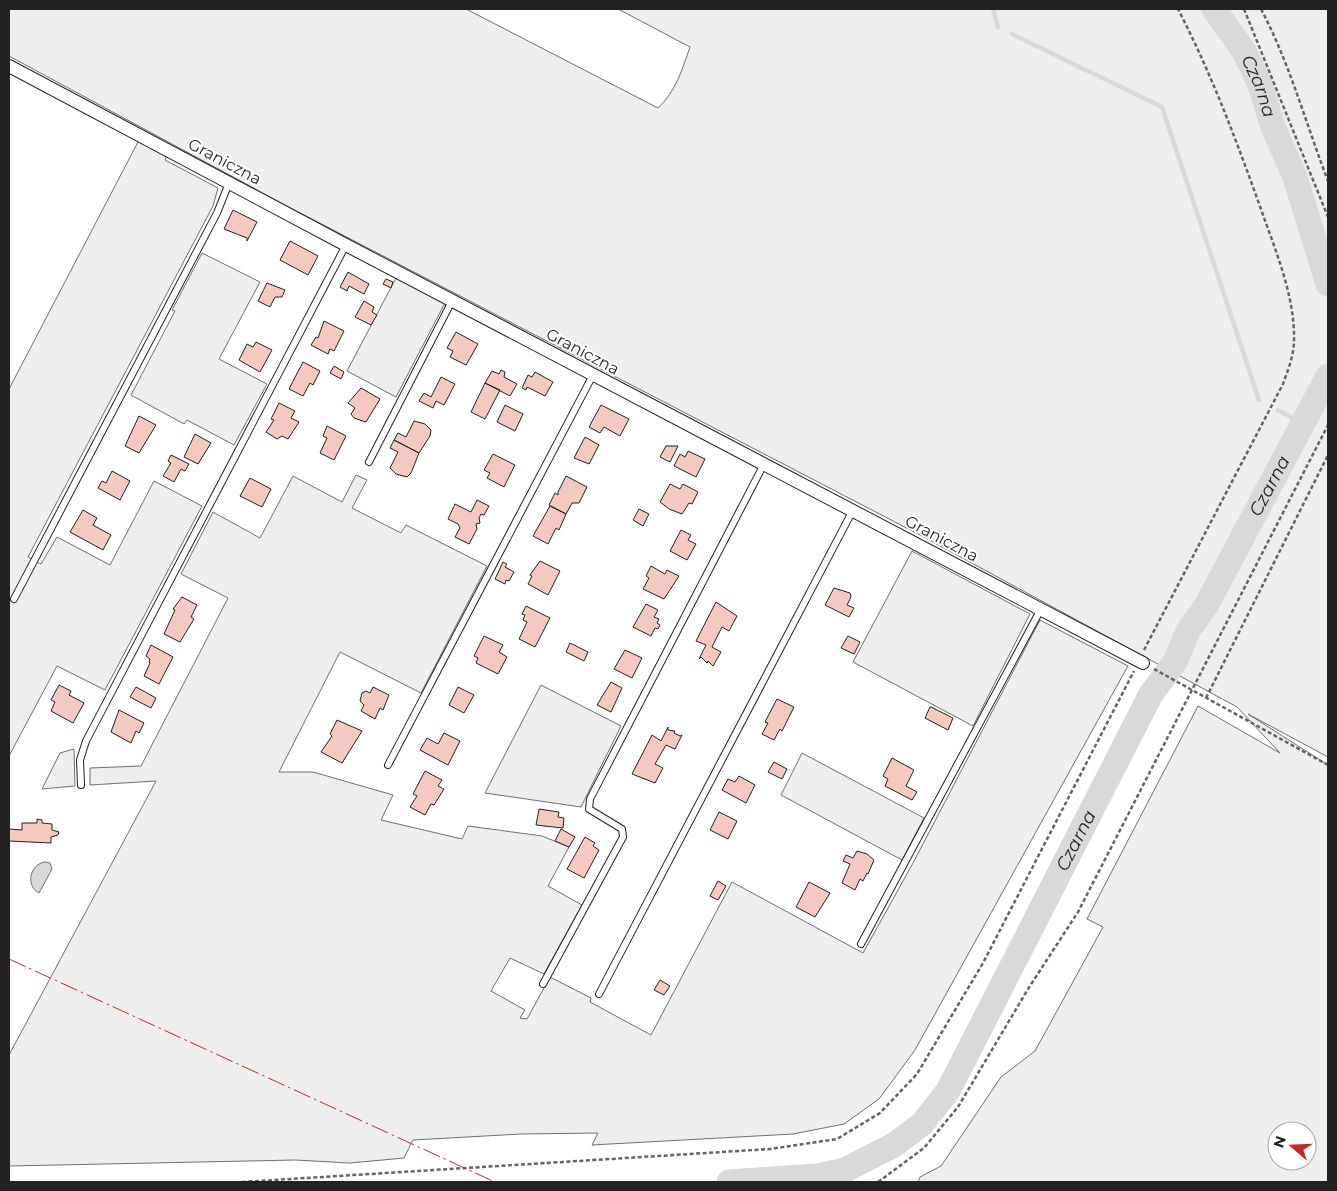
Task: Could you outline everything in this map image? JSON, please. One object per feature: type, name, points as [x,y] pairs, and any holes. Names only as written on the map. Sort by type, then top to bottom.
[{"type":"street","name":"Graniczna","points":[[9,66],[592,375],[1042,608],[1141,662]]},
{"type":"lane","points":[[14,599],[212,222],[229,182]]},
{"type":"lane","points":[[81,785],[80,760],[86,741],[346,245]]},
{"type":"lane","points":[[369,462],[452,301]]},
{"type":"lane","points":[[388,765],[592,375]]},
{"type":"lane","points":[[543,984],[622,837],[622,829],[589,809],[590,799],[764,464]]},
{"type":"lane","points":[[599,994],[853,510]]},
{"type":"lane","points":[[861,944],[1042,608]]},
{"type":"path","points":[[242,1182],[284,1181],[770,1149],[837,1139],[880,1113],[917,1074],[983,963],[1141,662],[1283,384],[1290,364],[1294,341],[1291,305],[1275,248],[1228,118],[1202,54],[1178,9]]},
{"type":"path","points":[[1244,9],[1328,217]]},
{"type":"path","points":[[1261,9],[1290,73],[1305,122],[1328,181]]},
{"type":"path","points":[[878,1182],[924,1148],[958,1108],[1028,989],[1078,912],[1328,425]]},
{"type":"path","points":[[1206,698],[1328,455]]},
{"type":"path","points":[[1141,662],[1328,765]]},
{"type":"shaded area","points":[[9,9],[466,9],[658,108],[674,87],[690,47],[618,9],[1328,9],[1328,757],[1248,714],[1328,765],[1328,1182],[918,1182],[920,1177],[941,1166],[1001,1077],[1035,1051],[1103,927],[1087,919],[1198,706],[1280,753],[1237,707],[920,535],[285,205],[9,56]]},
{"type":"shaded area","points":[[139,140],[167,155],[165,160],[218,188],[213,206],[28,557],[41,564],[57,537],[110,565],[154,481],[202,506],[105,690],[57,666],[9,756],[9,389]]},
{"type":"shaded area","points":[[202,253],[260,282],[219,359],[267,384],[234,445],[187,420],[184,424],[131,395],[175,311],[172,310]]},
{"type":"shaded area","points":[[396,278],[445,303],[396,397],[347,371]]},
{"type":"shaded area","points":[[356,475],[367,480],[352,508],[401,533],[406,525],[487,566],[421,693],[340,652],[279,772],[313,772],[393,795],[381,820],[462,839],[468,826],[542,836],[569,847],[548,886],[582,905],[544,974],[510,958],[491,991],[525,1010],[520,1018],[527,1019],[550,977],[591,998],[590,1002],[651,1035],[732,882],[863,953],[913,863],[1040,620],[1128,666],[915,1050],[879,1099],[844,1124],[793,1134],[592,1145],[598,1133],[521,1134],[413,1140],[404,1158],[350,1163],[295,1160],[9,1166],[9,1055],[156,781],[90,785],[90,768],[141,766],[228,598],[181,574],[213,512],[260,538],[293,476],[342,502]]},
{"type":"shaded area","points":[[912,551],[1030,614],[973,726],[853,662]]},
{"type":"shaded area","points":[[541,685],[621,726],[581,807],[485,793]]},
{"type":"shaded area","points":[[74,749],[75,786],[42,789],[60,753]]},
{"type":"shaded area","points":[[802,753],[924,818],[902,860],[781,795]]},
{"type":"shaded area","points":[[45,862],[50,863],[52,869],[39,893],[32,885],[31,876],[36,867]]},
{"type":"building","points":[[233,210],[257,222],[247,241],[247,238],[224,229]]},
{"type":"building","points":[[290,241],[318,256],[308,275],[280,260]]},
{"type":"building","points":[[348,272],[369,284],[364,294],[349,286],[347,291],[340,287]]},
{"type":"building","points":[[386,279],[393,282],[391,288],[383,284]]},
{"type":"building","points":[[267,283],[285,290],[282,297],[275,297],[270,307],[258,301]]},
{"type":"building","points":[[364,301],[374,307],[372,312],[377,315],[371,325],[355,317]]},
{"type":"building","points":[[324,321],[344,331],[334,351],[330,349],[328,354],[311,345],[316,337],[318,338]]},
{"type":"building","points":[[456,332],[478,344],[466,365],[450,357],[453,351],[447,348]]},
{"type":"building","points":[[256,342],[272,350],[260,372],[239,360],[247,344],[253,347]]},
{"type":"building","points":[[303,362],[320,371],[313,385],[310,383],[303,396],[289,389]]},
{"type":"building","points":[[334,366],[344,372],[341,379],[330,373]]},
{"type":"building","points":[[501,370],[505,372],[504,377],[517,384],[510,396],[485,383],[492,371],[499,374]]},
{"type":"building","points":[[535,372],[553,382],[545,396],[527,387],[526,390],[522,388],[528,375],[532,377]]},
{"type":"building","points":[[441,377],[455,384],[444,405],[436,401],[433,408],[419,401],[424,393],[431,397]]},
{"type":"building","points":[[485,383],[500,390],[485,419],[471,412]]},
{"type":"building","points":[[361,388],[380,399],[366,422],[354,418],[351,414],[355,408],[348,403]]},
{"type":"building","points":[[279,403],[295,411],[291,418],[299,422],[288,439],[282,436],[277,439],[266,432],[274,420],[271,419]]},
{"type":"building","points":[[505,405],[523,414],[515,431],[497,422]]},
{"type":"building","points":[[601,405],[629,419],[620,436],[604,427],[600,433],[589,427]]},
{"type":"building","points":[[139,416],[156,425],[139,453],[125,446]]},
{"type":"building","points":[[414,421],[425,424],[431,430],[430,436],[419,453],[394,440],[398,433],[406,437]]},
{"type":"building","points":[[327,426],[346,436],[334,460],[320,453],[327,438],[323,436]]},
{"type":"building","points":[[195,434],[211,443],[198,464],[184,457]]},
{"type":"building","points":[[585,437],[599,445],[589,464],[574,458]]},
{"type":"building","points":[[394,440],[419,453],[411,473],[407,477],[396,474],[390,468],[398,452],[390,448]]},
{"type":"building","points":[[666,446],[678,446],[670,462],[660,457]]},
{"type":"building","points":[[688,451],[705,459],[696,477],[674,466],[680,454],[685,457]]},
{"type":"building","points":[[493,454],[515,465],[504,487],[487,478],[490,473],[484,470]]},
{"type":"building","points":[[171,455],[189,464],[185,471],[181,469],[174,482],[163,476],[171,463],[168,461]]},
{"type":"building","points":[[112,471],[130,481],[120,500],[98,488],[102,481],[106,483]]},
{"type":"building","points":[[566,476],[587,487],[579,503],[572,503],[566,514],[549,505],[555,493],[558,495]]},
{"type":"building","points":[[250,478],[271,489],[262,507],[240,496]]},
{"type":"building","points":[[670,484],[680,489],[683,484],[698,492],[692,504],[689,503],[682,514],[669,509],[660,502]]},
{"type":"building","points":[[477,500],[489,506],[484,515],[481,514],[479,518],[480,523],[476,524],[477,529],[469,544],[455,537],[460,528],[458,524],[448,519],[455,504],[471,512]]},
{"type":"building","points":[[550,506],[566,514],[559,530],[556,528],[548,544],[533,536]]},
{"type":"building","points":[[639,509],[649,514],[643,526],[633,520]]},
{"type":"building","points":[[83,510],[97,518],[93,525],[111,535],[103,550],[70,532]]},
{"type":"building","points":[[681,530],[691,535],[688,540],[696,544],[687,560],[670,551]]},
{"type":"building","points":[[540,561],[560,571],[548,595],[528,584],[532,576],[530,575]]},
{"type":"building","points":[[503,562],[507,564],[505,567],[514,572],[509,581],[506,580],[505,584],[495,579]]},
{"type":"building","points":[[651,566],[665,574],[667,570],[679,576],[664,599],[643,589],[649,578],[646,576]]},
{"type":"building","points":[[834,588],[850,593],[851,597],[847,605],[854,608],[849,617],[825,605]]},
{"type":"building","points":[[182,597],[197,605],[191,617],[194,619],[180,642],[164,634],[175,610],[173,609]]},
{"type":"building","points":[[716,602],[737,616],[729,631],[722,627],[712,647],[721,652],[713,666],[701,657],[699,659],[706,645],[696,641]]},
{"type":"building","points":[[646,604],[658,610],[654,617],[659,619],[657,623],[660,625],[658,629],[655,628],[651,636],[633,627]]},
{"type":"building","points":[[526,606],[550,618],[535,647],[519,639],[527,622],[523,620],[525,615],[522,614]]},
{"type":"building","points":[[484,636],[503,645],[499,652],[507,657],[498,674],[476,663],[478,658],[474,656]]},
{"type":"building","points":[[848,636],[860,642],[854,654],[841,648]]},
{"type":"building","points":[[570,643],[588,652],[584,661],[566,652]]},
{"type":"building","points":[[151,645],[173,657],[159,684],[144,676],[150,663],[150,659],[146,656]]},
{"type":"building","points":[[625,650],[642,658],[632,678],[614,669]]},
{"type":"building","points":[[611,682],[622,688],[611,712],[597,705]]},
{"type":"building","points":[[59,685],[71,691],[69,695],[84,703],[73,723],[51,711],[55,702],[51,700]]},
{"type":"building","points":[[136,687],[156,698],[151,708],[130,697]]},
{"type":"building","points":[[373,687],[389,695],[383,710],[380,708],[375,719],[361,711],[364,705],[360,701],[362,693],[366,691],[370,693]]},
{"type":"building","points":[[458,687],[474,695],[464,713],[449,705]]},
{"type":"building","points":[[777,699],[794,707],[782,731],[780,729],[774,740],[762,734],[768,723],[765,722]]},
{"type":"building","points":[[930,707],[953,718],[948,730],[925,718]]},
{"type":"building","points":[[119,710],[144,723],[139,733],[136,731],[131,743],[111,732]]},
{"type":"building","points":[[337,720],[362,731],[342,763],[321,752],[332,736],[330,734]]},
{"type":"building","points":[[668,727],[668,730],[675,731],[674,733],[680,736],[682,735],[675,749],[666,745],[655,764],[663,768],[655,783],[632,774],[652,735],[661,741]]},
{"type":"building","points":[[444,733],[460,741],[448,765],[420,750],[427,738],[438,744]]},
{"type":"building","points":[[892,758],[914,770],[906,786],[917,792],[912,800],[885,786],[888,779],[883,776]]},
{"type":"building","points":[[774,762],[787,769],[782,779],[768,772]]},
{"type":"building","points":[[425,771],[442,780],[438,786],[444,789],[434,805],[431,804],[425,815],[410,807],[417,796],[413,794]]},
{"type":"building","points":[[739,776],[755,785],[746,803],[722,790],[728,779],[735,782]]},
{"type":"building","points":[[539,809],[559,812],[558,817],[564,818],[563,828],[536,825]]},
{"type":"building","points":[[719,812],[737,821],[728,839],[710,830]]},
{"type":"building","points":[[37,819],[42,820],[42,823],[52,824],[52,830],[59,832],[58,835],[51,837],[51,843],[9,841],[9,829],[22,830],[22,823],[37,823]]},
{"type":"building","points":[[561,829],[575,837],[569,847],[555,841]]},
{"type":"building","points":[[585,837],[595,843],[593,846],[599,850],[584,878],[567,869]]},
{"type":"building","points":[[857,851],[867,854],[874,860],[868,874],[863,881],[860,879],[855,890],[842,883],[850,864],[843,861],[846,855],[853,858]]},
{"type":"building","points":[[718,881],[726,886],[718,900],[710,896]]},
{"type":"building","points":[[809,882],[830,893],[815,917],[796,907]]},
{"type":"building","points":[[660,980],[670,986],[664,995],[654,990]]},
{"type":"waterway","points":[[993,9],[998,27]]},
{"type":"waterway","name":"Czarna","points":[[1214,9],[1244,51],[1260,85],[1273,127],[1295,177],[1328,284]]},
{"type":"waterway","points":[[1012,34],[1162,107],[1259,400]]},
{"type":"waterway","name":"Czarna","points":[[729,1182],[817,1176],[845,1170],[894,1145],[922,1124],[948,1091],[1151,694],[1175,662],[1188,631],[1206,606],[1328,376]]},
{"type":"waterway","points":[[1278,410],[1302,423]]},
{"type":"waterway","points":[[817,1176],[850,1182]]},
{"type":"power","points":[[9,959],[495,1182]]}]
